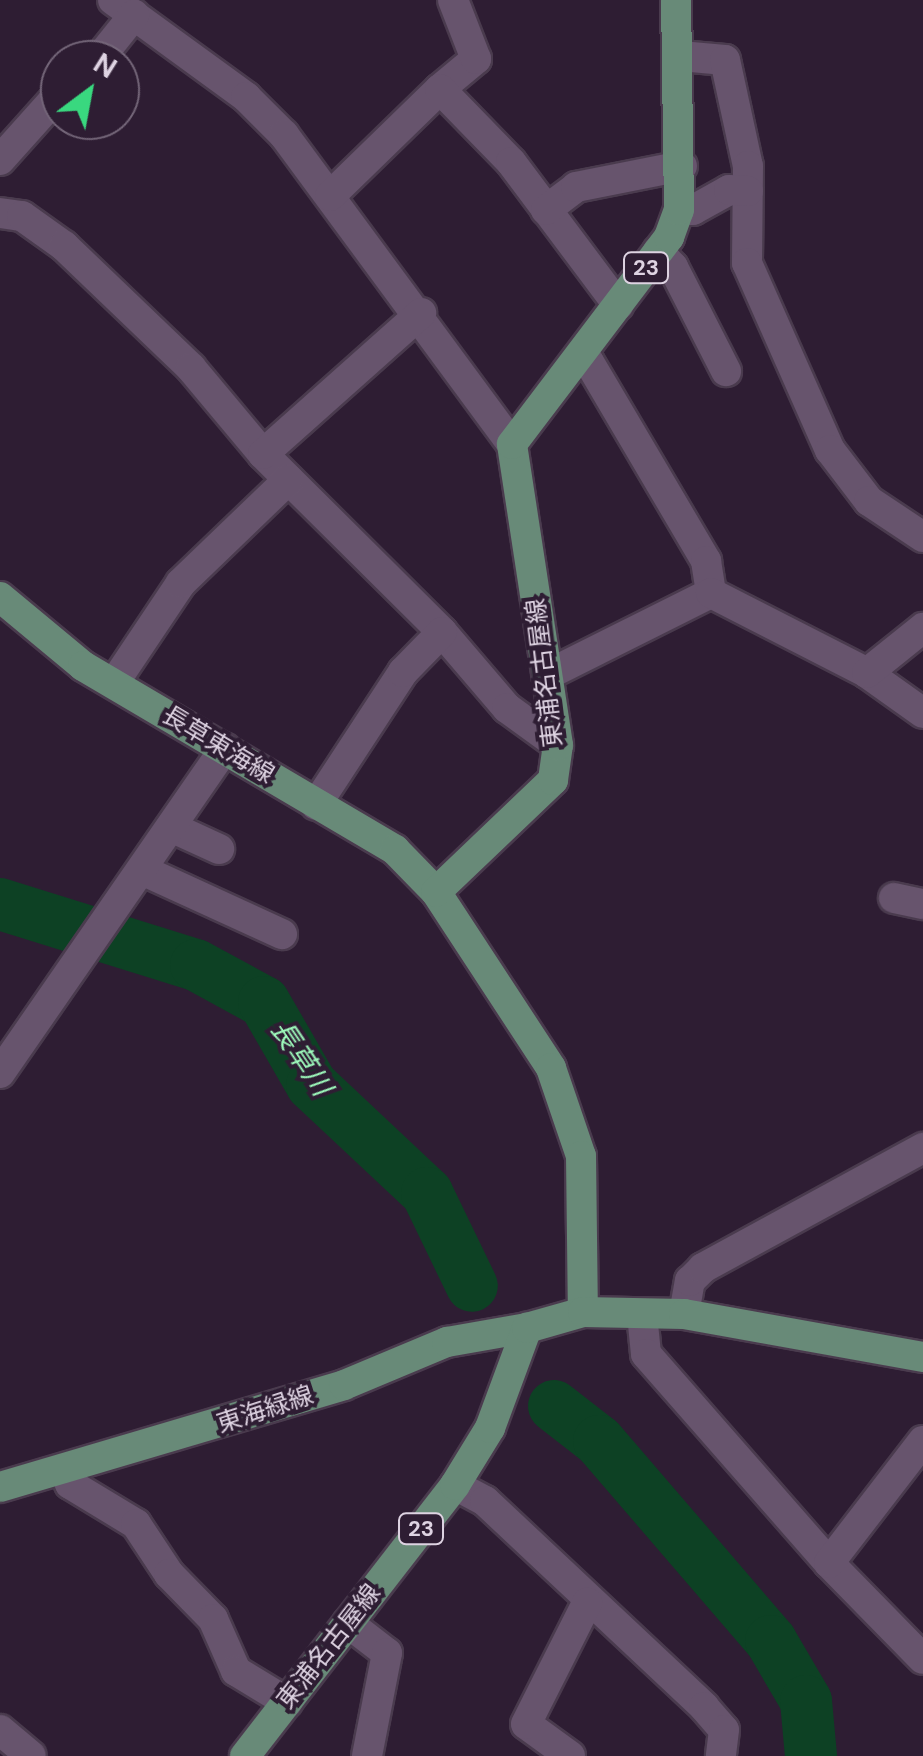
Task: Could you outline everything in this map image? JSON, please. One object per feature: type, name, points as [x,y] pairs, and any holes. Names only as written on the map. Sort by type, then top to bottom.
[{"type":"main road","name":"23","points":[[512,444],[658,251],[680,210],[676,0]]},
{"type":"main road","name":"東浦名古屋線","points":[[436,892],[553,780],[558,745],[512,444]]},
{"type":"main road","name":"長草東海線","points":[[0,597],[114,683],[395,850],[436,892]]},
{"type":"main road","points":[[436,892],[552,1068],[581,1156],[583,1312]]},
{"type":"main road","points":[[527,1328],[583,1312],[684,1314],[923,1357]]},
{"type":"main road","name":"東浦名古屋線","points":[[245,1756],[455,1485],[490,1428],[527,1328]]},
{"type":"main road","name":"東海緑線","points":[[0,1487],[344,1385],[447,1342],[527,1328]]},
{"type":"street","points":[[330,196],[476,59],[453,0]]},
{"type":"street","points":[[108,40],[124,7],[246,97],[421,313],[512,444]]},
{"type":"street","points":[[680,56],[726,60],[748,191],[747,264],[830,450],[869,501],[923,537]]},
{"type":"street","points":[[440,89],[511,162],[618,304]]},
{"type":"street","points":[[0,160],[40,115]]},
{"type":"street","points":[[546,210],[576,187],[682,166]]},
{"type":"street","points":[[680,210],[693,210],[729,190],[748,191]]},
{"type":"street","points":[[0,213],[22,216],[64,246],[191,368],[263,454],[442,632],[507,708],[558,745]]},
{"type":"street","points":[[658,251],[673,267],[726,372]]},
{"type":"street","points":[[263,454],[421,313]]},
{"type":"street","points":[[580,357],[590,362],[706,561],[711,593]]},
{"type":"street","points":[[114,683],[180,583],[288,480]]},
{"type":"street","points":[[711,593],[867,673],[923,713]]},
{"type":"street","points":[[547,675],[711,593]]},
{"type":"street","points":[[867,673],[923,628]]},
{"type":"street","points":[[316,805],[402,672],[442,632]]},
{"type":"street","points":[[0,1073],[225,748]]},
{"type":"street","points":[[171,827],[219,849]]},
{"type":"street","points":[[142,870],[282,934]]},
{"type":"street","points":[[684,1314],[690,1281],[703,1268],[923,1148]]},
{"type":"street","points":[[642,1314],[646,1354],[829,1563],[923,1659]]},
{"type":"street","points":[[829,1563],[923,1441]]},
{"type":"street","points":[[64,1468],[70,1484],[136,1524],[169,1574],[214,1619],[236,1672],[287,1702]]},
{"type":"street","points":[[455,1485],[485,1501],[587,1603],[714,1718],[724,1730],[721,1756]]},
{"type":"street","points":[[570,1756],[526,1724],[587,1603]]},
{"type":"street","points":[[348,1623],[387,1653],[368,1756]]},
{"type":"street","points":[[0,1730],[30,1756]]},
{"type":"waterway","name":"長草川","points":[[0,904],[196,965],[264,1002],[312,1085],[427,1193],[472,1286]]},
{"type":"waterway","name":"長草川","points":[[554,1406],[599,1441],[771,1641],[806,1701],[811,1756]]}]
